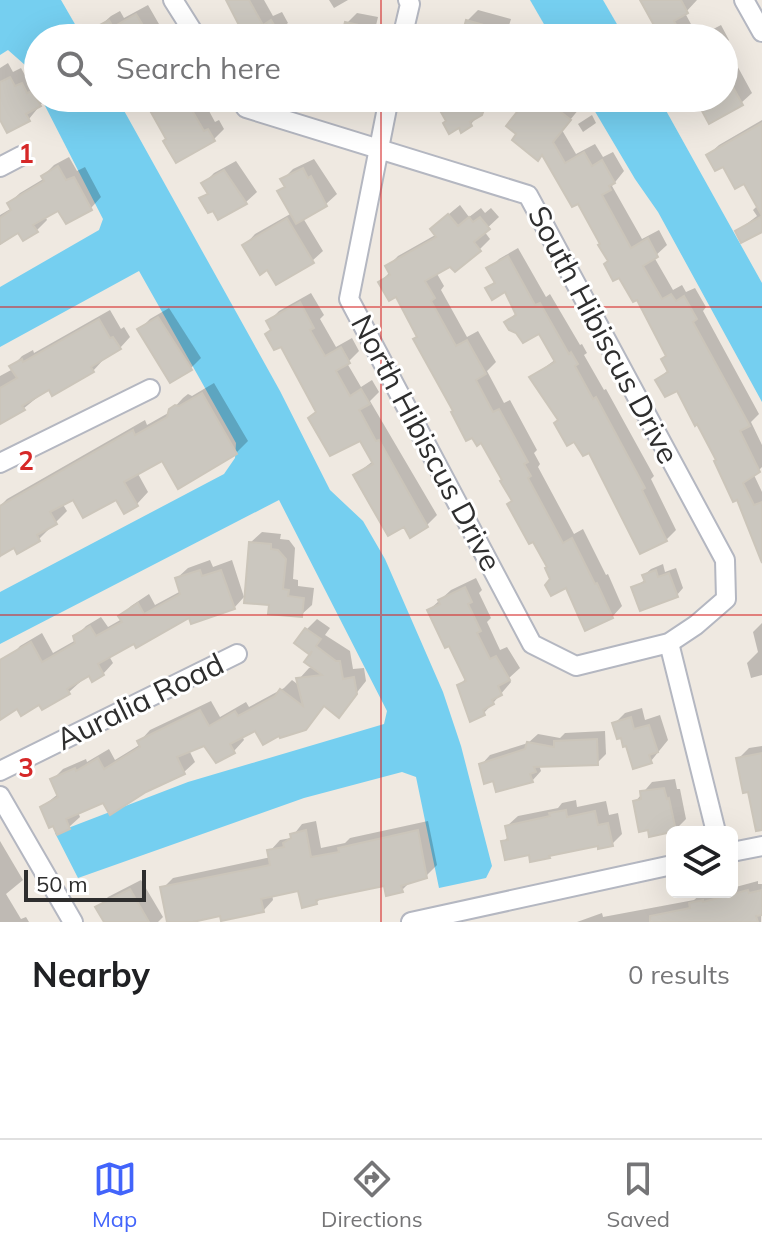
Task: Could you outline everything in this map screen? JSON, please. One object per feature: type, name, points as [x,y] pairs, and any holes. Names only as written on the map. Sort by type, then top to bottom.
[{"type":"street","points":[[173,0],[188,24]]},
{"type":"street","points":[[405,24],[410,4],[408,0]]},
{"type":"street","points":[[744,0],[762,32]]},
{"type":"street","points":[[259,112],[377,147],[386,112]]},
{"type":"street","name":"North Hibiscus Drive","points":[[377,147],[349,299],[532,644],[576,666],[669,643]]},
{"type":"street","name":"South Hibiscus Drive","points":[[377,147],[528,195],[725,560],[726,599],[669,643]]},
{"type":"street","points":[[0,167],[21,156]]},
{"type":"street","points":[[0,463],[150,389]]},
{"type":"street","points":[[669,643],[715,826]]},
{"type":"street","name":"Auralia Road","points":[[0,771],[237,654]]},
{"type":"street","points":[[0,796],[73,922]]},
{"type":"street","points":[[738,851],[762,846]]},
{"type":"street","points":[[411,922],[666,866]]},
{"type":"water","points":[[0,0],[61,0],[75,24],[24,24],[24,64],[8,50],[0,55]]},
{"type":"water","points":[[530,0],[603,0],[617,24],[544,24]]},
{"type":"water","points":[[48,112],[125,112],[280,391],[330,490],[363,521],[385,559],[443,692],[461,746],[492,866],[486,878],[439,888],[416,777],[402,772],[304,798],[78,878],[55,833],[188,782],[384,724],[387,711],[279,500],[0,644],[0,592],[224,474],[235,458],[236,443],[139,271],[0,347],[0,287],[99,230],[103,219]]},
{"type":"water","points":[[595,112],[667,112],[762,283],[762,402],[658,212]]},
{"type":"building","points":[[226,0],[249,0],[262,24],[238,24]]},
{"type":"building","points":[[640,0],[681,0],[688,13],[674,21],[676,24],[653,24]]},
{"type":"building","points":[[136,14],[142,24],[118,24]]},
{"type":"building","points":[[10,77],[15,86],[22,83],[24,112],[30,112],[26,114],[30,121],[7,133],[0,120],[0,82]]},
{"type":"building","points":[[151,112],[193,112],[204,131],[208,129],[215,141],[176,163],[163,141],[166,139]]},
{"type":"building","points":[[441,112],[483,112],[470,122],[472,126],[461,133],[459,128],[449,134],[443,123],[446,121]]},
{"type":"building","points":[[517,112],[561,112],[571,120],[553,142],[565,163],[584,152],[592,166],[602,160],[615,183],[609,186],[611,190],[602,195],[631,248],[648,238],[658,257],[643,266],[662,299],[671,294],[676,301],[684,296],[697,319],[693,322],[750,426],[740,431],[760,472],[743,483],[754,505],[762,502],[762,563],[737,500],[733,502],[697,424],[695,426],[677,391],[665,397],[655,380],[668,372],[661,359],[666,356],[637,300],[633,302],[619,278],[613,281],[604,264],[608,261],[578,204],[572,207],[542,155],[538,161],[512,140],[516,134],[506,126]]},
{"type":"building","points":[[703,112],[730,112],[709,124]]},
{"type":"building","points":[[762,123],[762,216],[744,184],[735,189],[723,167],[715,171],[706,155]]},
{"type":"building","points":[[58,166],[66,180],[74,177],[92,210],[66,224],[58,211],[33,225],[38,232],[23,241],[18,233],[0,244],[0,218],[11,210],[7,203],[44,181],[41,176]]},
{"type":"building","points":[[303,168],[308,178],[311,176],[327,206],[296,224],[277,191],[285,187],[280,179]]},
{"type":"building","points":[[224,170],[247,204],[218,220],[213,211],[208,213],[199,198],[208,194],[201,183]]},
{"type":"building","points":[[448,214],[458,226],[469,217],[473,222],[480,217],[490,229],[474,242],[481,251],[455,272],[450,267],[425,281],[435,298],[431,301],[456,346],[467,340],[486,374],[476,380],[493,412],[499,409],[528,462],[524,464],[531,476],[528,478],[563,543],[572,538],[597,583],[613,618],[585,631],[566,588],[551,596],[545,585],[550,579],[547,567],[533,542],[529,544],[507,504],[512,501],[502,480],[481,443],[477,446],[472,438],[466,441],[413,339],[417,337],[396,297],[389,301],[378,282],[390,275],[385,266],[436,237],[430,229]]},
{"type":"building","points":[[762,216],[762,232],[741,243],[735,231]]},
{"type":"building","points":[[287,218],[314,263],[276,285],[267,270],[260,275],[242,245]]},
{"type":"building","points":[[508,256],[535,305],[540,303],[578,364],[575,366],[593,399],[596,397],[645,488],[642,490],[667,541],[640,554],[589,453],[583,456],[574,442],[567,446],[554,423],[558,420],[529,377],[555,362],[539,334],[523,343],[516,333],[509,330],[504,322],[516,315],[505,292],[492,300],[485,288],[495,283],[486,268]]},
{"type":"building","points":[[300,302],[314,328],[310,330],[325,356],[341,347],[350,363],[336,371],[350,396],[361,389],[370,404],[359,410],[428,527],[410,538],[404,527],[388,536],[353,475],[373,464],[360,441],[330,456],[308,418],[316,412],[281,347],[274,350],[265,334],[271,330],[266,321]]},
{"type":"building","points":[[158,317],[192,370],[170,383],[137,329]]},
{"type":"building","points":[[99,319],[121,349],[91,367],[94,372],[52,396],[49,390],[22,406],[25,410],[0,424],[0,388],[17,378],[9,366],[22,359],[23,362]]},
{"type":"building","points":[[202,393],[237,454],[178,489],[162,461],[124,482],[138,506],[124,514],[116,500],[83,518],[73,500],[50,512],[57,524],[37,535],[40,541],[17,554],[14,548],[0,556],[0,506],[133,430],[135,435],[167,417],[169,409],[175,405],[179,406]]},
{"type":"building","points":[[249,542],[271,544],[271,549],[278,550],[286,559],[283,589],[289,590],[288,596],[304,598],[302,617],[268,614],[269,605],[244,603]]},
{"type":"building","points":[[200,570],[202,576],[221,570],[235,609],[191,624],[189,618],[136,648],[134,644],[98,664],[104,675],[92,682],[89,676],[67,689],[70,694],[42,710],[39,705],[21,716],[17,709],[0,720],[0,660],[31,642],[42,662],[75,643],[73,636],[90,626],[96,636],[122,622],[118,616],[138,603],[144,614],[180,594],[175,578]]},
{"type":"building","points":[[656,570],[658,577],[669,573],[678,597],[640,611],[631,587],[645,582],[642,575]]},
{"type":"building","points":[[465,587],[472,602],[468,604],[481,631],[477,633],[490,659],[496,656],[510,680],[498,686],[502,695],[483,710],[485,715],[470,722],[457,685],[466,681],[449,646],[445,648],[427,610],[440,604],[438,600]]},
{"type":"building","points":[[305,628],[321,639],[316,646],[340,661],[343,679],[354,677],[357,694],[339,718],[324,706],[306,730],[279,736],[263,745],[255,731],[230,744],[235,753],[216,763],[204,746],[177,757],[185,774],[146,792],[110,815],[103,803],[66,819],[70,829],[57,835],[53,826],[49,828],[40,807],[58,797],[50,779],[75,768],[76,771],[98,758],[104,769],[140,747],[137,741],[200,710],[209,726],[235,711],[238,716],[275,696],[280,689],[303,706],[296,678],[322,675],[304,662],[309,655],[294,643]]},
{"type":"building","points":[[631,717],[634,729],[649,725],[658,752],[649,755],[652,763],[633,769],[626,746],[623,747],[621,738],[617,739],[612,723]]},
{"type":"building","points":[[597,739],[598,765],[534,767],[536,772],[530,774],[533,782],[496,792],[493,781],[484,784],[479,764],[525,749],[527,742],[554,747],[554,741]]},
{"type":"building","points":[[762,753],[762,830],[756,831],[748,792],[743,793],[736,758]]},
{"type":"building","points":[[664,788],[675,826],[666,826],[666,833],[649,837],[648,830],[639,832],[633,801],[641,799],[640,791]]},
{"type":"building","points":[[566,810],[567,817],[595,811],[598,825],[608,823],[613,846],[598,849],[598,846],[530,862],[529,855],[505,860],[501,841],[508,840],[505,826]]},
{"type":"building","points":[[306,830],[311,857],[418,830],[427,878],[401,886],[403,892],[386,896],[384,886],[316,900],[317,904],[302,908],[298,891],[261,899],[264,912],[221,921],[220,916],[193,922],[167,922],[160,887],[270,865],[267,850],[284,847],[283,843],[291,838],[290,834]]},
{"type":"building","points":[[130,889],[149,922],[104,922],[95,907]]},
{"type":"building","points":[[762,890],[762,915],[756,916],[758,922],[650,922],[650,916],[690,908],[689,903],[703,900],[738,898],[738,893]]}]
